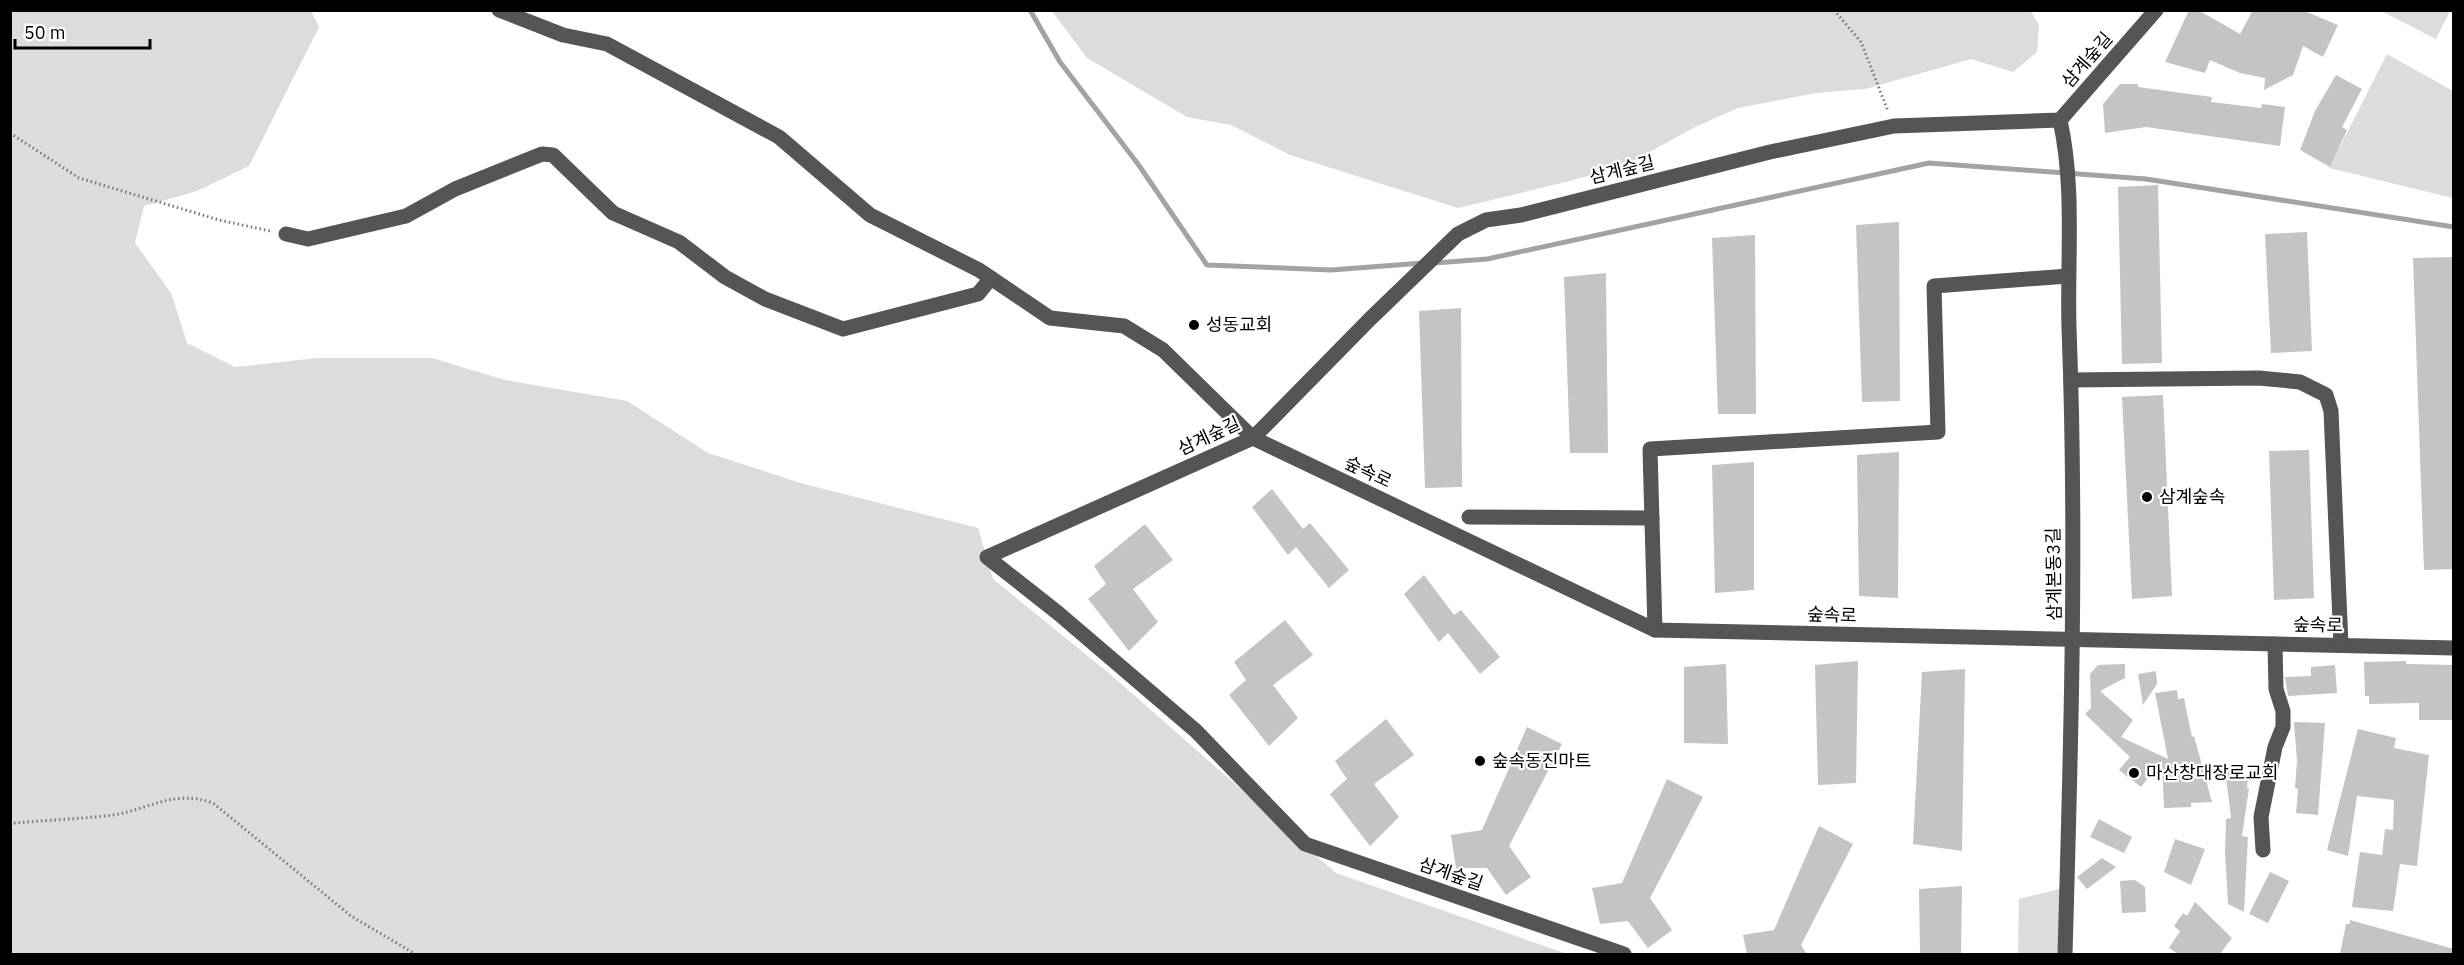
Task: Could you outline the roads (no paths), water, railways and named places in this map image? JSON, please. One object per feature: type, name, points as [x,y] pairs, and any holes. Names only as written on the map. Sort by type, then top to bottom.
[{"type":"street","name":"숲속로","points":[[499,10],[563,35],[607,44],[779,137],[870,215],[991,278],[1050,318],[1124,326],[1163,350],[1253,438],[1654,630],[2454,648]]},
{"type":"street","name":"삼계숲길","points":[[1624,954],[1305,844],[1196,731],[1058,613],[987,557],[1253,438],[1458,234],[1486,220],[1521,215],[1770,152],[1894,126],[2060,120],[2156,10]]},
{"type":"street","name":"삼계본동3길","points":[[2060,120],[2066,145],[2069,194],[2068,276],[2074,641],[2065,954]]},
{"type":"street","points":[[286,234],[308,239],[406,216],[455,189],[542,154],[553,155],[613,213],[679,242],[725,277],[765,299],[843,329],[978,294],[991,278]]},
{"type":"street","points":[[1654,630],[1650,449],[1938,432],[1934,286],[2068,276]]},
{"type":"street","points":[[2071,380],[2259,378],[2300,382],[2326,396],[2331,411],[2342,645]]},
{"type":"street","points":[[1469,517],[1652,518]]},
{"type":"street","points":[[2263,850],[2261,816],[2276,747],[2283,727],[2283,711],[2276,689],[2276,644]]},
{"type":"waterway","points":[[1030,10],[1060,62],[1138,164],[1207,265],[1331,270],[1423,263]]},
{"type":"waterway","points":[[1435,263],[1487,259],[1929,163],[2146,179],[2454,227]]},
{"type":"place","name":"성동교회","points":[[1194,325]]},
{"type":"place","name":"삼계숲속","points":[[2147,497]]},
{"type":"place","name":"숲속동진마트","points":[[1480,761]]},
{"type":"place","name":"마산창대장로교회","points":[[2134,773]]}]
